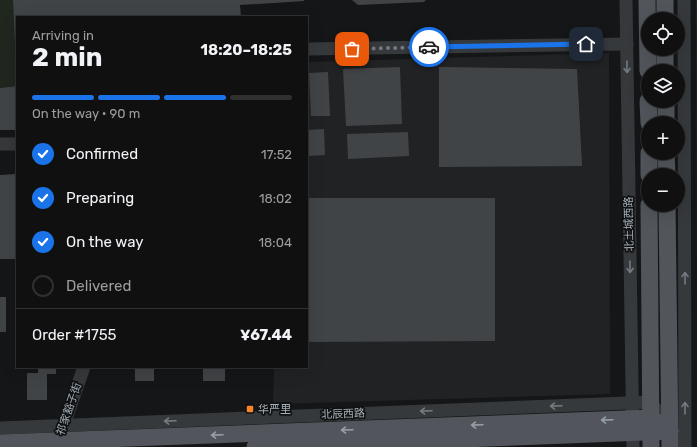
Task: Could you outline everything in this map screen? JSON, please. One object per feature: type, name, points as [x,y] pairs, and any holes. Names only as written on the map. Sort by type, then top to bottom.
[{"type":"main road","points":[[647,0],[648,64]]},
{"type":"main road","points":[[664,0],[665,12]]},
{"type":"main road","name":"北土城西路","points":[[649,212],[651,429]]},
{"type":"main road","points":[[651,429],[681,435],[667,212]]},
{"type":"main road","name":"北辰西路","points":[[255,447],[470,443],[632,425]]},
{"type":"main road","name":"北辰西路","points":[[0,443],[57,438],[632,425],[651,429]]},
{"type":"street","name":"北土城西路","points":[[626,0],[632,425]]},
{"type":"street","points":[[684,0],[681,435],[685,447]]},
{"type":"street","points":[[308,50],[627,44]]},
{"type":"street","points":[[0,144],[16,144]]},
{"type":"street","name":"祁家豁子街","points":[[57,438],[84,368]]},
{"type":"street","name":"北辰西路","points":[[632,425],[651,429]]},
{"type":"street","name":"北辰西路","points":[[0,428],[57,438]]},
{"type":"street","points":[[651,429],[681,435]]},
{"type":"shaded area","points":[[0,0],[13,0],[16,86],[0,88]]},
{"type":"shaded area","points":[[696,0],[697,0],[697,300]]},
{"type":"shaded area","points":[[609,53],[610,394],[273,404],[274,368],[308,368],[308,62]]},
{"type":"building","points":[[13,0],[304,0],[240,5],[241,16],[16,16],[16,72]]},
{"type":"building","points":[[352,0],[426,0],[424,2],[358,5]]},
{"type":"building","points":[[400,67],[402,124],[346,126],[343,69]]},
{"type":"building","points":[[439,67],[577,69],[582,166],[439,167]]},
{"type":"building","points":[[328,72],[330,116],[311,116],[309,73]]},
{"type":"building","points":[[16,86],[16,130],[0,130],[0,88]]},
{"type":"building","points":[[324,129],[325,155],[308,156],[308,130]]},
{"type":"building","points":[[408,132],[409,156],[348,159],[347,134]]},
{"type":"building","points":[[16,174],[16,259],[0,259],[0,175]]},
{"type":"building","points":[[308,198],[495,198],[495,341],[308,342]]},
{"type":"building","points":[[0,297],[6,297],[6,332],[0,332]]},
{"type":"building","points":[[38,368],[56,368],[56,374],[47,374],[47,400],[27,400],[27,373],[38,373]]},
{"type":"building","points":[[135,368],[154,368],[154,381],[135,381]]},
{"type":"building","points":[[203,368],[225,368],[225,381],[203,381]]},
{"type":"way so far","points":[[352,49],[429,47]]},
{"type":"place","name":"华严里","points":[[250,409]]},
{"type":"route","points":[[429,47],[586,44]]}]
